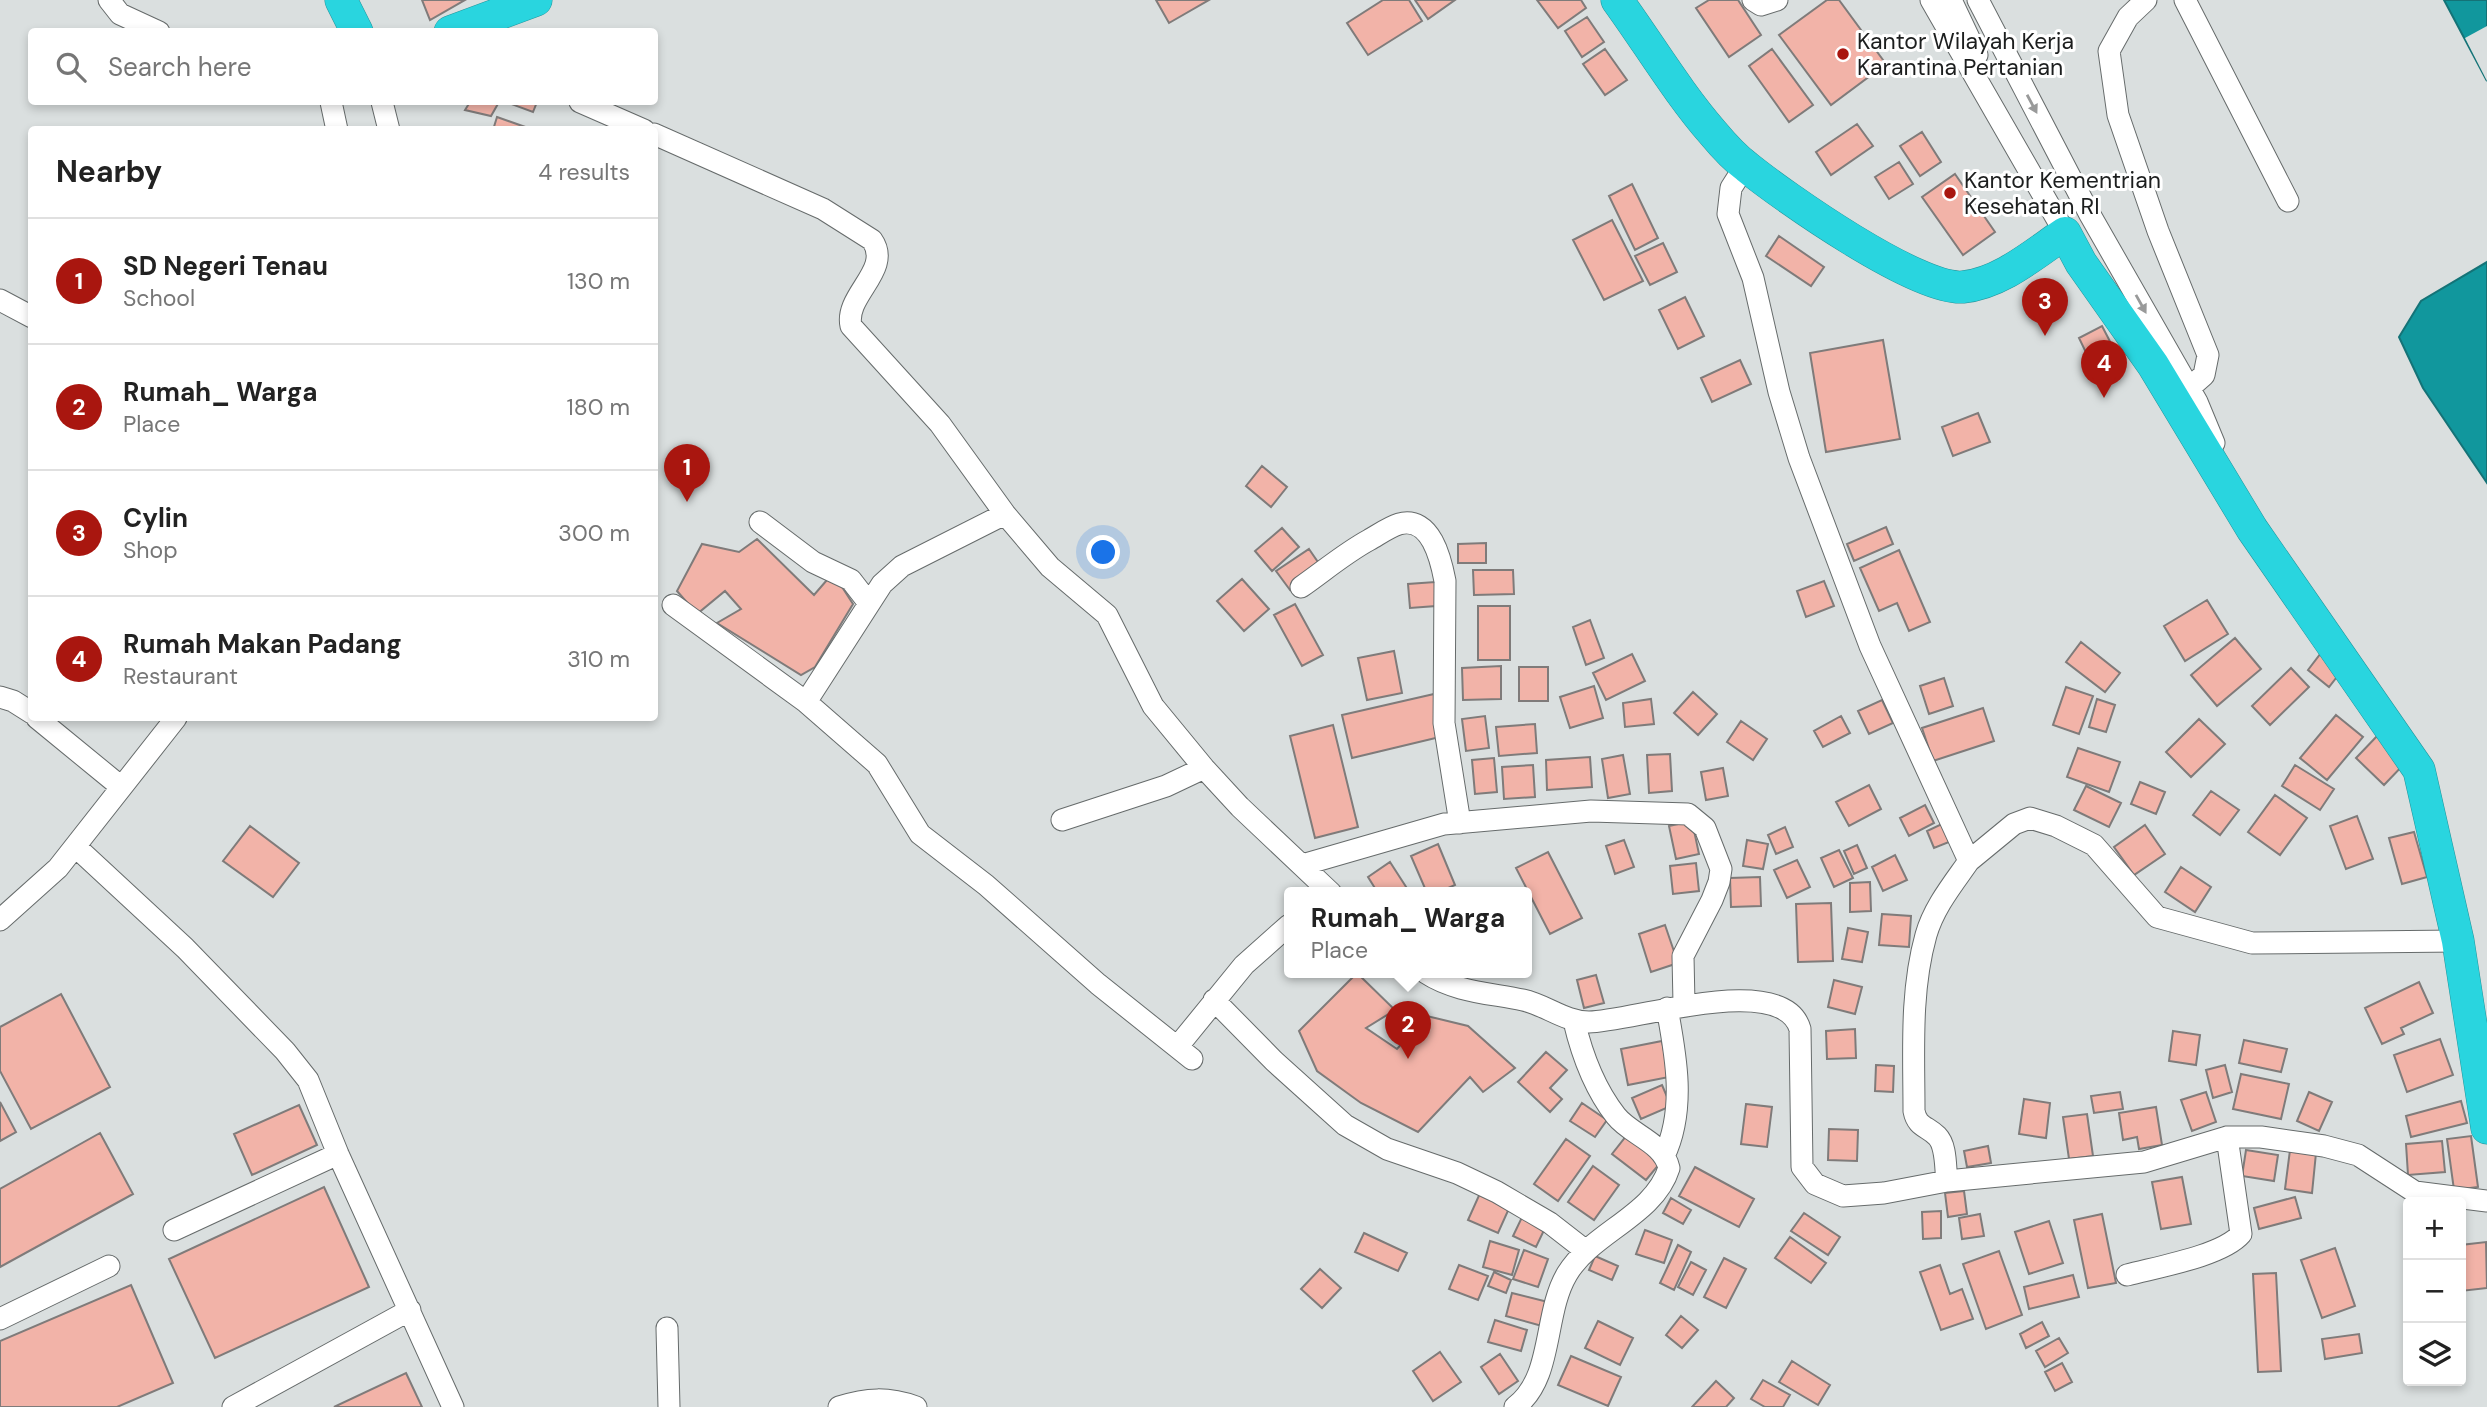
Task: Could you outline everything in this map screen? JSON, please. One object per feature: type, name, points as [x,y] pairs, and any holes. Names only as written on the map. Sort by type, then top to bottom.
[{"type":"highway","points":[[341,0],[355,28]]},
{"type":"highway","points":[[464,28],[536,0]]},
{"type":"highway","points":[[1618,0],[1712,132],[1745,166],[1905,270],[1941,284],[1961,287],[2010,271],[2065,233],[2182,395],[2252,529],[2419,770],[2458,941],[2487,1128]]},
{"type":"street","points":[[109,0],[120,14],[150,28]]},
{"type":"street","points":[[1753,0],[1761,5],[1777,0]]},
{"type":"street","points":[[1931,0],[2065,233]]},
{"type":"street","points":[[1951,0],[2029,172]]},
{"type":"street","points":[[1978,0],[2182,395],[2204,375],[2208,355],[2158,231],[2118,115],[2109,51],[2128,17],[2146,0]]},
{"type":"street","points":[[2185,0],[2288,201]]},
{"type":"street","points":[[332,105],[336,126]]},
{"type":"street","points":[[383,105],[388,126]]},
{"type":"street","points":[[587,105],[635,126]]},
{"type":"street","points":[[658,136],[823,209],[872,240],[877,248],[877,262],[855,302],[850,317],[851,326],[940,424],[1005,514],[1050,567],[1107,615],[1153,706],[1204,768],[1325,887]]},
{"type":"street","points":[[1745,166],[1731,188],[1728,214],[1753,278],[1779,392],[1799,458],[1865,634],[1969,861]]},
{"type":"street","points":[[0,300],[28,315]]},
{"type":"street","points":[[806,702],[868,602],[902,566],[1005,514]]},
{"type":"street","points":[[760,522],[813,562],[851,580],[868,602]]},
{"type":"street","points":[[1301,587],[1356,547],[1399,524],[1416,526],[1427,533],[1440,559],[1445,581],[1444,723],[1460,823]]},
{"type":"street","points":[[673,605],[806,702],[877,764],[919,834],[986,885],[1098,984],[1185,1053],[1214,1000],[1266,943],[1284,929]]},
{"type":"street","points":[[0,697],[28,710]]},
{"type":"street","points":[[41,721],[120,786]]},
{"type":"street","points":[[0,920],[58,868],[174,721]]},
{"type":"street","points":[[1062,820],[1166,786],[1204,768]]},
{"type":"street","points":[[1302,865],[1331,854],[1460,823],[1591,811],[1667,811],[1688,814],[1696,819],[1705,828],[1721,869],[1712,900],[1683,956],[1675,1006],[1678,1099],[1675,1130],[1664,1156]]},
{"type":"street","points":[[1947,1181],[1942,1145],[1937,1136],[1920,1125],[1914,1111],[1913,1018],[1927,933],[1942,899],[1969,861],[2014,824],[2030,818],[2056,826],[2094,845],[2157,917],[2252,943],[2458,941]]},
{"type":"street","points":[[76,847],[185,948],[285,1051],[314,1090],[338,1154],[453,1407]]},
{"type":"street","points":[[1435,978],[1471,991],[1525,1000],[1574,1021],[1607,1020],[1675,1006],[1777,1005],[1797,1020],[1801,1040],[1802,1167],[1815,1184],[1843,1196],[1884,1193],[1947,1181],[2144,1162],[2227,1138],[2261,1137],[2324,1146],[2371,1161],[2415,1192],[2487,1201]]},
{"type":"street","points":[[1214,1000],[1274,1061],[1345,1125],[1387,1149],[1457,1173],[1497,1192],[1550,1223],[1586,1251]]},
{"type":"street","points":[[1515,1407],[1538,1373],[1557,1294],[1567,1273],[1586,1251],[1661,1188],[1670,1168],[1664,1156],[1616,1116],[1582,1053],[1574,1021]]},
{"type":"street","points":[[2127,1275],[2191,1258],[2235,1240],[2241,1234],[2227,1138]]},
{"type":"street","points":[[174,1230],[338,1154]]},
{"type":"street","points":[[0,1319],[109,1266]]},
{"type":"street","points":[[233,1407],[410,1310]]},
{"type":"street","points":[[667,1328],[669,1407]]},
{"type":"street","points":[[839,1407],[864,1399],[884,1398],[916,1407]]},
{"type":"water","points":[[2444,0],[2487,0],[2487,81]]},
{"type":"water","points":[[2487,262],[2487,483],[2423,388],[2399,337],[2421,301]]},
{"type":"pier","points":[[2487,26],[2487,81],[2465,38]]},
{"type":"building","points":[[422,0],[465,0],[430,20]]},
{"type":"building","points":[[1156,0],[1209,0],[1169,23]]},
{"type":"building","points":[[1383,0],[1409,0],[1422,21],[1368,55],[1347,23]]},
{"type":"building","points":[[1415,0],[1455,0],[1428,19]]},
{"type":"building","points":[[1537,0],[1581,0],[1586,8],[1558,28]]},
{"type":"building","points":[[1709,0],[1738,0],[1761,35],[1729,57],[1696,8]]},
{"type":"building","points":[[1827,0],[1839,0],[1886,64],[1831,105],[1779,35]]},
{"type":"building","points":[[1587,17],[1604,42],[1582,57],[1565,31]]},
{"type":"building","points":[[1605,49],[1627,80],[1605,95],[1583,64]]},
{"type":"building","points":[[1772,49],[1813,105],[1789,122],[1749,66]]},
{"type":"building","points":[[468,105],[497,105],[491,116],[465,110]]},
{"type":"building","points":[[514,105],[536,105],[533,112]]},
{"type":"building","points":[[497,117],[522,126],[494,126]]},
{"type":"building","points":[[1857,124],[1873,146],[1831,175],[1816,152]]},
{"type":"building","points":[[1922,132],[1941,162],[1920,176],[1900,146]]},
{"type":"building","points":[[1899,162],[1913,184],[1889,199],[1875,177]]},
{"type":"building","points":[[1955,174],[1995,232],[1963,255],[1922,197]]},
{"type":"building","points":[[1632,184],[1658,238],[1635,250],[1609,196]]},
{"type":"building","points":[[1612,220],[1643,281],[1604,300],[1573,240]]},
{"type":"building","points":[[1779,236],[1824,267],[1811,286],[1766,256]]},
{"type":"building","points":[[1663,243],[1677,272],[1650,285],[1635,256]]},
{"type":"building","points":[[1685,297],[1704,336],[1678,349],[1659,310]]},
{"type":"building","points":[[2102,326],[2116,353],[2092,365],[2079,338]]},
{"type":"building","points":[[1883,340],[1900,439],[1826,452],[1810,353]]},
{"type":"building","points":[[1740,360],[1751,384],[1712,402],[1701,378]]},
{"type":"building","points":[[1978,413],[1990,442],[1953,456],[1942,427]]},
{"type":"building","points":[[1262,466],[1287,487],[1271,507],[1246,486]]},
{"type":"building","points":[[1886,527],[1893,544],[1854,561],[1847,544]]},
{"type":"building","points":[[1282,528],[1299,547],[1272,571],[1255,551]]},
{"type":"building","points":[[757,539],[814,595],[833,573],[853,604],[815,667],[801,675],[717,623],[741,609],[725,591],[697,614],[677,591],[702,544],[739,552]]},
{"type":"building","points":[[1486,543],[1486,563],[1458,563],[1458,544]]},
{"type":"building","points":[[1309,549],[1322,568],[1290,590],[1276,571]]},
{"type":"building","points":[[1899,550],[1930,622],[1909,631],[1897,603],[1879,611],[1860,568]]},
{"type":"building","points":[[1473,570],[1513,570],[1514,594],[1474,595]]},
{"type":"building","points":[[1242,579],[1269,609],[1244,631],[1217,601]]},
{"type":"building","points":[[1824,581],[1834,606],[1806,617],[1797,591]]},
{"type":"building","points":[[1435,582],[1436,606],[1410,608],[1408,584]]},
{"type":"building","points":[[2207,600],[2228,634],[2185,661],[2164,626]]},
{"type":"building","points":[[1295,604],[1323,655],[1302,666],[1274,615]]},
{"type":"building","points":[[1478,606],[1510,606],[1510,660],[1478,660]]},
{"type":"building","points":[[1590,620],[1604,658],[1586,665],[1573,627]]},
{"type":"building","points":[[2235,638],[2261,669],[2217,706],[2191,675]]},
{"type":"building","points":[[2081,642],[2120,673],[2105,692],[2066,662]]},
{"type":"building","points":[[1394,651],[1402,693],[1367,700],[1358,658]]},
{"type":"building","points":[[2321,653],[2343,669],[2329,687],[2308,670]]},
{"type":"building","points":[[1632,654],[1645,681],[1606,700],[1593,673]]},
{"type":"building","points":[[1501,666],[1501,699],[1463,700],[1462,668]]},
{"type":"building","points":[[1519,667],[1548,667],[1548,701],[1519,701]]},
{"type":"building","points":[[2291,668],[2309,687],[2270,725],[2252,706]]},
{"type":"building","points":[[1944,678],[1953,706],[1929,714],[1920,686]]},
{"type":"building","points":[[1594,686],[1603,718],[1570,728],[1560,697]]},
{"type":"building","points":[[2066,687],[2093,696],[2079,734],[2053,725]]},
{"type":"building","points":[[1693,692],[1717,714],[1698,735],[1674,713]]},
{"type":"building","points":[[1434,694],[1444,736],[1352,758],[1342,715]]},
{"type":"building","points":[[1651,699],[1654,724],[1625,727],[1623,703]]},
{"type":"building","points":[[2097,699],[2115,705],[2106,732],[2089,727]]},
{"type":"building","points":[[1882,700],[1893,723],[1869,734],[1858,711]]},
{"type":"building","points":[[1983,708],[1994,741],[1933,761],[1922,728]]},
{"type":"building","points":[[2336,715],[2363,737],[2327,780],[2300,758]]},
{"type":"building","points":[[1485,716],[1489,748],[1466,751],[1462,719]]},
{"type":"building","points":[[1841,716],[1850,733],[1823,747],[1814,731]]},
{"type":"building","points":[[2199,719],[2225,744],[2191,777],[2166,752]]},
{"type":"building","points":[[1741,721],[1767,739],[1753,760],[1727,742]]},
{"type":"building","points":[[1535,724],[1537,753],[1499,756],[1496,727]]},
{"type":"building","points":[[1333,725],[1358,827],[1315,838],[1290,736]]},
{"type":"building","points":[[2379,734],[2407,761],[2384,785],[2356,758]]},
{"type":"building","points":[[2078,748],[2120,762],[2109,792],[2067,777]]},
{"type":"building","points":[[1670,754],[1672,791],[1649,793],[1647,755]]},
{"type":"building","points":[[1623,755],[1630,794],[1608,798],[1602,759]]},
{"type":"building","points":[[1590,757],[1592,787],[1547,790],[1546,760]]},
{"type":"building","points":[[1494,758],[1497,792],[1475,794],[1472,760]]},
{"type":"building","points":[[1533,765],[1535,797],[1504,799],[1502,767]]},
{"type":"building","points":[[2295,765],[2334,789],[2320,810],[2282,786]]},
{"type":"building","points":[[1723,768],[1728,796],[1706,800],[1701,772]]},
{"type":"building","points":[[2140,782],[2165,792],[2156,814],[2131,804]]},
{"type":"building","points":[[1869,785],[1881,809],[1849,826],[1836,802]]},
{"type":"building","points":[[2086,786],[2121,803],[2109,827],[2074,810]]},
{"type":"building","points":[[2211,791],[2239,810],[2220,835],[2193,815]]},
{"type":"building","points":[[2275,795],[2307,818],[2280,855],[2248,832]]},
{"type":"building","points":[[1925,805],[1934,823],[1909,836],[1900,818]]},
{"type":"building","points":[[2357,816],[2373,859],[2346,869],[2330,826]]},
{"type":"building","points":[[1692,821],[1699,854],[1676,859],[1669,826]]},
{"type":"building","points":[[1946,822],[1954,840],[1934,848],[1927,831]]},
{"type":"building","points":[[2145,825],[2165,854],[2134,875],[2114,847]]},
{"type":"building","points":[[250,826],[299,863],[273,897],[223,861]]},
{"type":"building","points":[[1785,827],[1793,847],[1776,854],[1768,835]]},
{"type":"building","points":[[2414,832],[2427,877],[2402,884],[2389,838]]},
{"type":"building","points":[[1624,840],[1634,867],[1615,874],[1606,846]]},
{"type":"building","points":[[1747,840],[1768,844],[1763,869],[1743,866]]},
{"type":"building","points":[[1438,844],[1455,885],[1424,887],[1411,856]]},
{"type":"building","points":[[1857,845],[1867,868],[1854,874],[1844,851]]},
{"type":"building","points":[[1839,850],[1853,878],[1834,887],[1821,858]]},
{"type":"building","points":[[1548,852],[1582,918],[1550,934],[1532,899],[1532,887],[1526,887],[1516,868]]},
{"type":"building","points":[[1895,855],[1907,880],[1883,891],[1872,867]]},
{"type":"building","points":[[1797,860],[1810,887],[1787,898],[1774,870]]},
{"type":"building","points":[[1390,862],[1406,887],[1374,887],[1368,877]]},
{"type":"building","points":[[1696,863],[1699,891],[1673,894],[1670,866]]},
{"type":"building","points":[[2181,867],[2211,887],[2195,912],[2165,892]]},
{"type":"building","points":[[1760,877],[1761,906],[1731,907],[1730,878]]},
{"type":"building","points":[[1870,882],[1871,911],[1850,912],[1850,883]]},
{"type":"building","points":[[1831,903],[1833,961],[1798,962],[1796,904]]},
{"type":"building","points":[[1882,914],[1911,916],[1909,947],[1879,945]]},
{"type":"building","points":[[1665,925],[1678,963],[1651,972],[1639,934]]},
{"type":"building","points":[[1848,928],[1868,932],[1862,962],[1842,959]]},
{"type":"building","points":[[1596,975],[1604,1003],[1584,1008],[1577,980]]},
{"type":"building","points":[[1352,978],[1362,978],[1395,1010],[1366,1028],[1397,1049],[1427,1016],[1468,1026],[1515,1068],[1483,1092],[1470,1077],[1418,1132],[1361,1103],[1317,1071],[1299,1031]]},
{"type":"building","points":[[1834,980],[1862,987],[1855,1014],[1828,1007]]},
{"type":"building","points":[[2419,982],[2433,1013],[2401,1028],[2404,1034],[2382,1044],[2365,1008]]},
{"type":"building","points":[[61,994],[110,1087],[31,1129],[0,1071],[0,1027]]},
{"type":"building","points":[[1855,1029],[1856,1058],[1827,1059],[1826,1031]]},
{"type":"building","points":[[2173,1031],[2200,1035],[2196,1065],[2169,1061]]},
{"type":"building","points":[[2440,1039],[2453,1075],[2407,1092],[2394,1055]]},
{"type":"building","points":[[2244,1040],[2287,1049],[2281,1072],[2239,1063]]},
{"type":"building","points":[[1662,1041],[1669,1077],[1628,1085],[1621,1049]]},
{"type":"building","points":[[1546,1052],[1567,1070],[1550,1088],[1562,1099],[1550,1112],[1518,1082]]},
{"type":"building","points":[[1876,1065],[1894,1066],[1893,1092],[1875,1091]]},
{"type":"building","points":[[2225,1065],[2232,1092],[2213,1098],[2206,1070]]},
{"type":"building","points":[[2241,1074],[2289,1084],[2281,1119],[2233,1109]]},
{"type":"building","points":[[1662,1085],[1671,1106],[1641,1119],[1632,1098]]},
{"type":"building","points":[[2120,1092],[2123,1109],[2094,1113],[2091,1096]]},
{"type":"building","points":[[2206,1092],[2216,1122],[2192,1131],[2181,1100]]},
{"type":"building","points":[[2309,1092],[2332,1102],[2319,1131],[2297,1121]]},
{"type":"building","points":[[2024,1099],[2050,1103],[2046,1138],[2019,1134]]},
{"type":"building","points":[[2461,1101],[2467,1123],[2411,1137],[2406,1116]]},
{"type":"building","points":[[0,1102],[16,1132],[0,1141]]},
{"type":"building","points":[[1582,1103],[1607,1120],[1595,1137],[1570,1121]]},
{"type":"building","points":[[1746,1104],[1772,1107],[1767,1147],[1741,1144]]},
{"type":"building","points":[[299,1105],[317,1145],[252,1175],[234,1134]]},
{"type":"building","points":[[2156,1107],[2162,1145],[2139,1149],[2137,1137],[2123,1140],[2119,1113]]},
{"type":"building","points":[[2087,1114],[2093,1156],[2069,1159],[2063,1117]]},
{"type":"building","points":[[1829,1129],[1858,1130],[1857,1161],[1828,1160]]},
{"type":"building","points":[[100,1133],[133,1194],[0,1267],[0,1189]]},
{"type":"building","points":[[1627,1135],[1661,1162],[1646,1180],[1612,1154]]},
{"type":"building","points":[[2471,1136],[2478,1187],[2454,1190],[2447,1139]]},
{"type":"building","points":[[1566,1139],[1590,1156],[1558,1201],[1534,1184]]},
{"type":"building","points":[[2442,1141],[2445,1172],[2408,1175],[2406,1144]]},
{"type":"building","points":[[1988,1146],[1991,1163],[1967,1167],[1964,1151]]},
{"type":"building","points":[[2246,1150],[2278,1155],[2274,1181],[2242,1176]]},
{"type":"building","points":[[2290,1150],[2316,1153],[2312,1193],[2285,1189]]},
{"type":"building","points":[[1593,1166],[1619,1185],[1594,1220],[1568,1202]]},
{"type":"building","points":[[1695,1167],[1754,1199],[1739,1227],[1679,1196]]},
{"type":"building","points":[[2182,1177],[2191,1224],[2161,1229],[2152,1182]]},
{"type":"building","points":[[324,1187],[369,1287],[215,1358],[169,1259]]},
{"type":"building","points":[[1481,1191],[1511,1204],[1498,1233],[1468,1220]]},
{"type":"building","points":[[1964,1191],[1967,1214],[1948,1217],[1945,1193]]},
{"type":"building","points":[[2295,1197],[2301,1218],[2259,1229],[2254,1208]]},
{"type":"building","points":[[1671,1198],[1691,1210],[1683,1224],[1663,1213]]},
{"type":"building","points":[[1941,1211],[1941,1238],[1923,1239],[1922,1212]]},
{"type":"building","points":[[1524,1213],[1547,1224],[1536,1247],[1513,1236]]},
{"type":"building","points":[[1804,1213],[1840,1237],[1828,1255],[1791,1231]]},
{"type":"building","points":[[1980,1214],[1984,1236],[1962,1239],[1959,1218]]},
{"type":"building","points":[[2102,1214],[2116,1283],[2088,1288],[2074,1220]]},
{"type":"building","points":[[2049,1221],[2063,1263],[2029,1274],[2015,1232]]},
{"type":"building","points":[[1645,1230],[1672,1240],[1664,1263],[1636,1254]]},
{"type":"building","points":[[1364,1233],[1407,1253],[1398,1271],[1355,1252]]},
{"type":"building","points":[[1790,1237],[1826,1263],[1811,1283],[1775,1258]]},
{"type":"building","points":[[1490,1241],[1519,1250],[1512,1275],[1483,1267]]},
{"type":"building","points":[[2486,1242],[2487,1288],[2466,1290],[2466,1244]]},
{"type":"building","points":[[1678,1245],[1691,1252],[1674,1290],[1660,1283]]},
{"type":"building","points":[[2335,1248],[2355,1306],[2322,1318],[2301,1260]]},
{"type":"building","points":[[1524,1250],[1548,1259],[1538,1287],[1513,1279]]},
{"type":"building","points":[[1999,1251],[2022,1315],[1986,1329],[1963,1264]]},
{"type":"building","points":[[1595,1256],[1618,1266],[1612,1280],[1589,1270]]},
{"type":"building","points":[[1724,1258],[1746,1269],[1726,1308],[1704,1297]]},
{"type":"building","points":[[1691,1262],[1706,1270],[1693,1295],[1678,1287]]},
{"type":"building","points":[[1459,1265],[1488,1276],[1478,1300],[1449,1289]]},
{"type":"building","points":[[1940,1265],[1950,1294],[1962,1289],[1973,1319],[1941,1330],[1920,1272]]},
{"type":"building","points":[[1320,1269],[1341,1288],[1322,1308],[1301,1289]]},
{"type":"building","points":[[1494,1272],[1511,1280],[1506,1293],[1488,1286]]},
{"type":"building","points":[[2276,1273],[2281,1371],[2258,1372],[2253,1274]]},
{"type":"building","points":[[2073,1275],[2079,1297],[2029,1309],[2024,1287]]},
{"type":"building","points":[[131,1285],[173,1383],[117,1407],[0,1407],[0,1341]]},
{"type":"building","points":[[1512,1293],[1548,1302],[1542,1326],[1506,1316]]},
{"type":"building","points":[[1681,1316],[1698,1330],[1682,1348],[1666,1335]]},
{"type":"building","points":[[1495,1320],[1527,1330],[1521,1351],[1488,1342]]},
{"type":"building","points":[[1598,1321],[1633,1338],[1620,1365],[1585,1348]]},
{"type":"building","points":[[2042,1322],[2049,1336],[2026,1348],[2020,1334]]},
{"type":"building","points":[[2359,1334],[2362,1353],[2325,1359],[2322,1339]]},
{"type":"building","points":[[2059,1338],[2068,1353],[2045,1367],[2036,1351]]},
{"type":"building","points":[[1440,1352],[1461,1382],[1433,1401],[1413,1371]]},
{"type":"building","points":[[1500,1354],[1518,1381],[1499,1394],[1481,1367]]},
{"type":"building","points":[[1571,1356],[1621,1377],[1608,1406],[1558,1385]]},
{"type":"building","points":[[1792,1361],[1830,1385],[1818,1405],[1779,1382]]},
{"type":"building","points":[[2062,1363],[2072,1382],[2055,1391],[2045,1372]]},
{"type":"building","points":[[406,1373],[422,1407],[334,1407]]},
{"type":"building","points":[[1763,1380],[1790,1395],[1783,1407],[1765,1407],[1751,1399]]},
{"type":"building","points":[[1716,1381],[1734,1398],[1726,1407],[1692,1407]]},
{"type":"place","name":"Kantor Wilayah Kerja Karantina Pertanian","points":[[1843,54]]},
{"type":"place","name":"Kantor Kementrian Kesehatan RI","points":[[1950,193]]},
{"type":"place","name":"Cylin","points":[[2045,336]]},
{"type":"place","name":"Rumah Makan Padang","points":[[2104,398]]},
{"type":"place","name":"SD Negeri Tenau","points":[[687,502]]},
{"type":"place","name":"Rumah_ Warga","points":[[1408,1059]]}]
